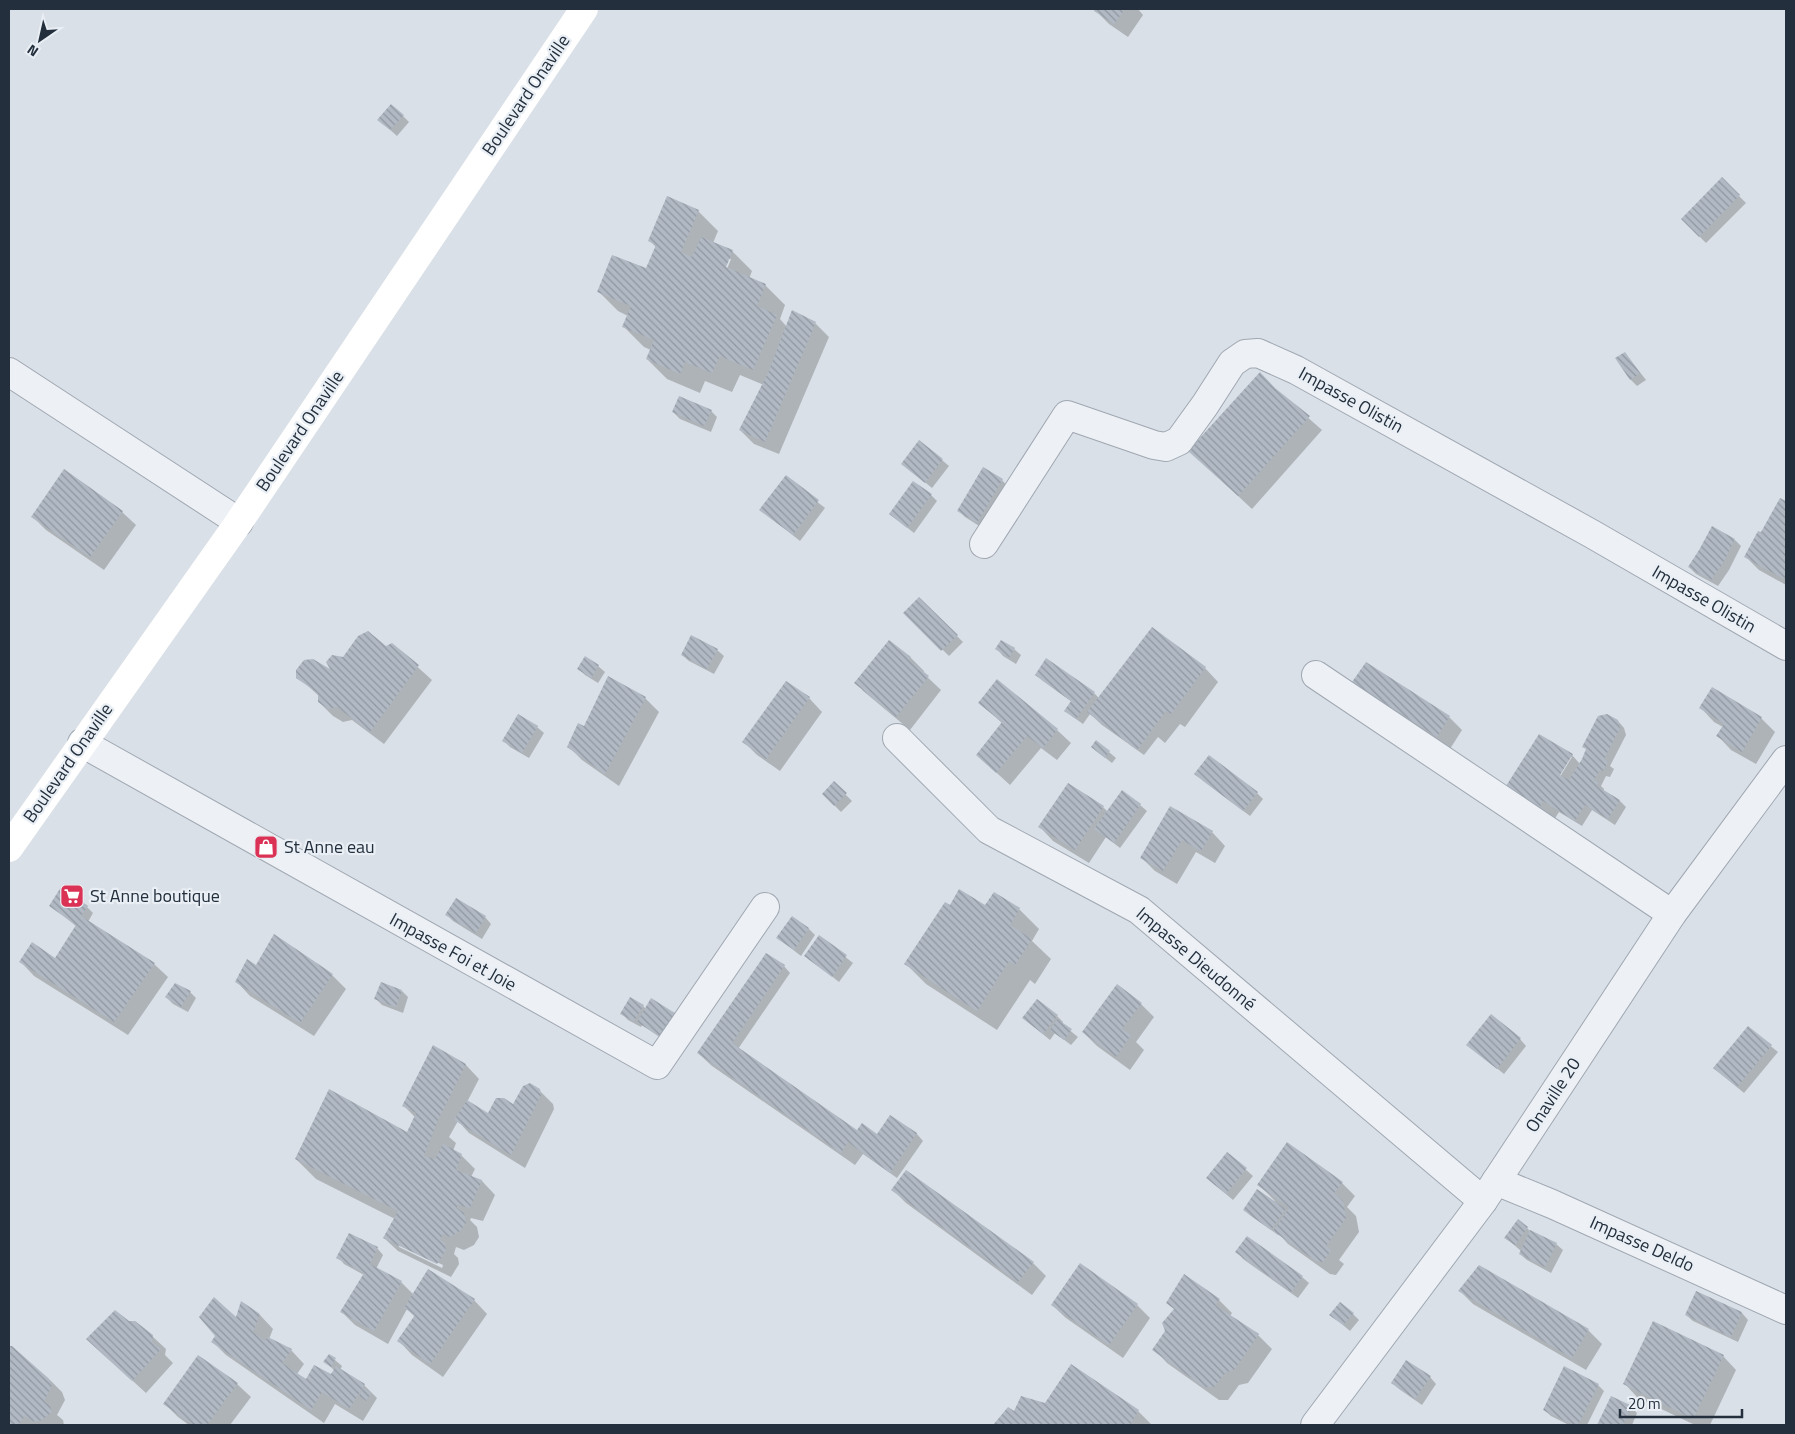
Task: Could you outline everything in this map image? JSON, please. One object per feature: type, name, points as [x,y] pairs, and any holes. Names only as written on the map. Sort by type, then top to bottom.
[{"type":"street","name":"Boulevard Onaville","points":[[9,848],[239,522],[584,9]]},
{"type":"street","name":"Impasse Olistin","points":[[984,544],[1067,415],[1154,445],[1166,447],[1179,441],[1232,363],[1245,354],[1258,353],[1296,370],[1401,428],[1592,534],[1786,646]]},
{"type":"street","points":[[9,372],[239,522]]},
{"type":"street","points":[[1316,675],[1672,914]]},
{"type":"street","name":"Impasse Dieudonné","points":[[897,738],[989,830],[1139,910],[1490,1191]]},
{"type":"street","name":"Impasse Foi et Joie","points":[[82,744],[657,1066],[765,907]]},
{"type":"street","name":"Onaville 20","points":[[1315,1425],[1490,1191],[1672,914],[1786,760]]},
{"type":"street","name":"Impasse Deldo","points":[[1490,1191],[1552,1204],[1786,1310]]},
{"type":"building","points":[[1094,9],[1125,9],[1114,24],[1094,11]]},
{"type":"building","points":[[391,104],[404,115],[390,130],[377,120]]},
{"type":"building","points":[[1722,177],[1740,195],[1699,237],[1681,219]]},
{"type":"building","points":[[667,196],[699,210],[681,252],[692,257],[701,237],[733,250],[726,267],[766,284],[757,306],[777,315],[753,370],[720,356],[712,373],[685,362],[680,374],[646,359],[654,340],[622,327],[631,306],[597,292],[612,255],[646,268],[656,245],[648,241]]},
{"type":"building","points":[[792,310],[816,322],[765,442],[739,430],[768,373]]},
{"type":"building","points":[[1625,352],[1640,373],[1630,380],[1615,358]]},
{"type":"building","points":[[1260,372],[1275,388],[1310,416],[1238,496],[1188,451]]},
{"type":"building","points":[[679,396],[712,410],[704,426],[672,412]]},
{"type":"building","points":[[919,440],[943,459],[925,483],[901,464]]},
{"type":"building","points":[[983,467],[1003,479],[977,523],[957,511]]},
{"type":"building","points":[[64,469],[123,511],[90,557],[31,517]]},
{"type":"building","points":[[786,475],[819,500],[793,535],[759,510]]},
{"type":"building","points":[[913,481],[932,494],[907,528],[889,514]]},
{"type":"building","points":[[1780,498],[1786,501],[1786,580],[1744,557],[1758,531],[1761,532]]},
{"type":"building","points":[[1712,526],[1735,539],[1723,563],[1711,580],[1688,567]]},
{"type":"building","points":[[919,597],[958,635],[941,651],[903,613]]},
{"type":"building","points":[[1152,627],[1206,667],[1171,714],[1166,711],[1137,750],[1087,712]]},
{"type":"building","points":[[368,631],[386,646],[392,643],[419,665],[370,732],[337,707],[328,709],[318,702],[318,693],[296,678],[296,670],[304,660],[313,659],[330,669],[326,662],[332,655],[343,657],[358,636]]},
{"type":"building","points":[[691,635],[718,649],[707,669],[681,655]]},
{"type":"building","points":[[889,640],[911,657],[909,660],[929,676],[896,717],[854,683]]},
{"type":"building","points":[[1001,640],[1015,648],[1009,658],[995,649]]},
{"type":"building","points":[[585,656],[599,665],[591,678],[577,669]]},
{"type":"building","points":[[1046,658],[1095,692],[1076,719],[1064,711],[1071,701],[1035,675]]},
{"type":"building","points":[[1366,662],[1450,716],[1437,737],[1352,682]]},
{"type":"building","points":[[608,676],[646,697],[605,774],[567,747],[578,723],[584,726]]},
{"type":"building","points":[[997,679],[1058,729],[1043,748],[1027,736],[996,773],[976,755],[1002,722],[978,703]]},
{"type":"building","points":[[786,681],[810,697],[766,759],[742,742]]},
{"type":"building","points":[[1712,687],[1762,717],[1742,752],[1716,736],[1724,724],[1699,708]]},
{"type":"building","points":[[518,714],[538,726],[522,753],[502,741]]},
{"type":"building","points":[[1607,714],[1618,720],[1620,728],[1604,759],[1608,762],[1603,771],[1600,770],[1594,780],[1599,782],[1597,786],[1620,800],[1608,819],[1585,805],[1575,821],[1543,801],[1540,807],[1506,786],[1539,734],[1573,754],[1560,775],[1569,780],[1582,759],[1586,749],[1582,747],[1598,716]]},
{"type":"building","points":[[1096,740],[1110,751],[1105,758],[1091,747]]},
{"type":"building","points":[[1209,755],[1258,792],[1243,811],[1194,774]]},
{"type":"building","points":[[834,781],[847,793],[834,806],[822,794]]},
{"type":"building","points":[[1068,783],[1104,806],[1075,850],[1038,827]]},
{"type":"building","points":[[1122,790],[1141,804],[1114,843],[1094,829]]},
{"type":"building","points":[[1170,806],[1213,831],[1201,851],[1182,840],[1163,871],[1140,858]]},
{"type":"building","points":[[61,887],[88,906],[81,916],[155,963],[114,1022],[19,962],[32,942],[55,958],[76,925],[49,906]]},
{"type":"building","points":[[959,889],[985,905],[994,892],[1020,908],[1010,925],[1032,939],[1015,965],[1009,961],[977,1011],[904,964],[945,902],[950,905]]},
{"type":"building","points":[[456,898],[486,916],[476,933],[445,915]]},
{"type":"building","points":[[792,916],[809,928],[794,950],[776,938]]},
{"type":"building","points":[[274,934],[333,974],[300,1023],[235,982],[247,959],[256,965]]},
{"type":"building","points":[[819,935],[847,955],[832,977],[804,956]]},
{"type":"building","points":[[766,953],[785,965],[732,1043],[857,1130],[862,1123],[877,1134],[890,1115],[917,1133],[890,1173],[848,1142],[841,1153],[697,1053]]},
{"type":"building","points":[[381,982],[402,990],[396,1007],[374,999]]},
{"type":"building","points":[[175,983],[191,991],[181,1007],[165,997]]},
{"type":"building","points":[[1117,984],[1142,1003],[1122,1029],[1131,1035],[1116,1057],[1082,1032]]},
{"type":"building","points":[[630,997],[644,1005],[634,1021],[620,1014]]},
{"type":"building","points":[[651,998],[678,1015],[663,1039],[637,1022]]},
{"type":"building","points":[[1037,999],[1058,1015],[1043,1034],[1022,1018]]},
{"type":"building","points":[[1491,1014],[1521,1038],[1497,1069],[1466,1045]]},
{"type":"building","points":[[1057,1019],[1072,1029],[1064,1040],[1050,1030]]},
{"type":"building","points":[[1748,1026],[1772,1045],[1737,1087],[1713,1068]]},
{"type":"building","points":[[433,1045],[466,1064],[437,1122],[424,1156],[435,1159],[443,1144],[462,1154],[456,1170],[482,1180],[470,1208],[457,1205],[457,1208],[464,1213],[466,1223],[460,1231],[450,1237],[443,1234],[440,1240],[445,1243],[446,1250],[437,1264],[383,1238],[398,1211],[295,1159],[329,1089],[407,1132],[416,1113],[402,1106]]},
{"type":"building","points":[[530,1083],[540,1089],[541,1095],[511,1155],[454,1120],[467,1100],[488,1113],[496,1098],[504,1098],[513,1104],[523,1086]]},
{"type":"building","points":[[1287,1142],[1343,1182],[1334,1193],[1343,1201],[1346,1218],[1326,1246],[1331,1250],[1323,1262],[1316,1261],[1273,1231],[1289,1208],[1257,1185]]},
{"type":"building","points":[[1227,1152],[1247,1168],[1226,1194],[1206,1178]]},
{"type":"building","points":[[906,1170],[1034,1262],[1018,1282],[891,1190]]},
{"type":"building","points":[[1257,1189],[1286,1209],[1271,1230],[1243,1210]]},
{"type":"building","points":[[1518,1219],[1528,1227],[1515,1245],[1504,1238]]},
{"type":"building","points":[[1530,1230],[1557,1243],[1545,1267],[1519,1254]]},
{"type":"building","points":[[349,1233],[378,1247],[370,1264],[402,1281],[374,1331],[340,1312],[364,1273],[336,1258]]},
{"type":"building","points":[[1247,1236],[1303,1276],[1291,1292],[1235,1252]]},
{"type":"building","points":[[1080,1263],[1138,1304],[1109,1345],[1051,1305]]},
{"type":"building","points":[[1479,1265],[1589,1329],[1572,1358],[1458,1291]]},
{"type":"building","points":[[428,1269],[475,1299],[430,1364],[397,1341],[415,1315],[404,1308]]},
{"type":"building","points":[[1184,1274],[1220,1299],[1215,1305],[1259,1334],[1234,1370],[1226,1372],[1214,1387],[1204,1387],[1152,1350],[1165,1331],[1162,1323],[1174,1309],[1166,1303]]},
{"type":"building","points":[[1696,1291],[1742,1312],[1731,1337],[1685,1315]]},
{"type":"building","points":[[214,1297],[236,1317],[241,1301],[260,1314],[253,1332],[265,1341],[268,1337],[292,1349],[282,1363],[306,1379],[314,1365],[331,1374],[336,1366],[365,1384],[349,1409],[322,1392],[311,1410],[211,1342],[215,1336],[199,1317]]},
{"type":"building","points":[[1340,1302],[1354,1313],[1343,1325],[1329,1315]]},
{"type":"building","points":[[115,1310],[129,1321],[135,1321],[153,1335],[152,1342],[161,1349],[132,1381],[86,1339]]},
{"type":"building","points":[[1653,1321],[1724,1355],[1693,1419],[1623,1384]]},
{"type":"building","points":[[9,1346],[12,1346],[48,1378],[52,1385],[44,1401],[50,1406],[52,1412],[40,1421],[32,1421],[25,1416],[18,1425],[9,1425]]},
{"type":"building","points":[[329,1354],[336,1358],[331,1367],[323,1362]]},
{"type":"building","points":[[198,1355],[238,1383],[207,1425],[193,1425],[163,1404]]},
{"type":"building","points":[[1406,1360],[1431,1376],[1415,1399],[1391,1383]]},
{"type":"building","points":[[1071,1364],[1139,1410],[1130,1425],[993,1425],[1008,1407],[1014,1411],[1021,1396],[1045,1403]]},
{"type":"building","points":[[1564,1366],[1599,1384],[1578,1425],[1573,1425],[1543,1410]]},
{"type":"building","points":[[363,1388],[371,1393],[366,1401],[359,1396]]},
{"type":"building","points":[[1611,1396],[1632,1406],[1623,1425],[1597,1425]]},
{"type":"place","name":"St Anne eau","points":[[266,847]]},
{"type":"place","name":"St Anne boutique","points":[[72,896]]}]
